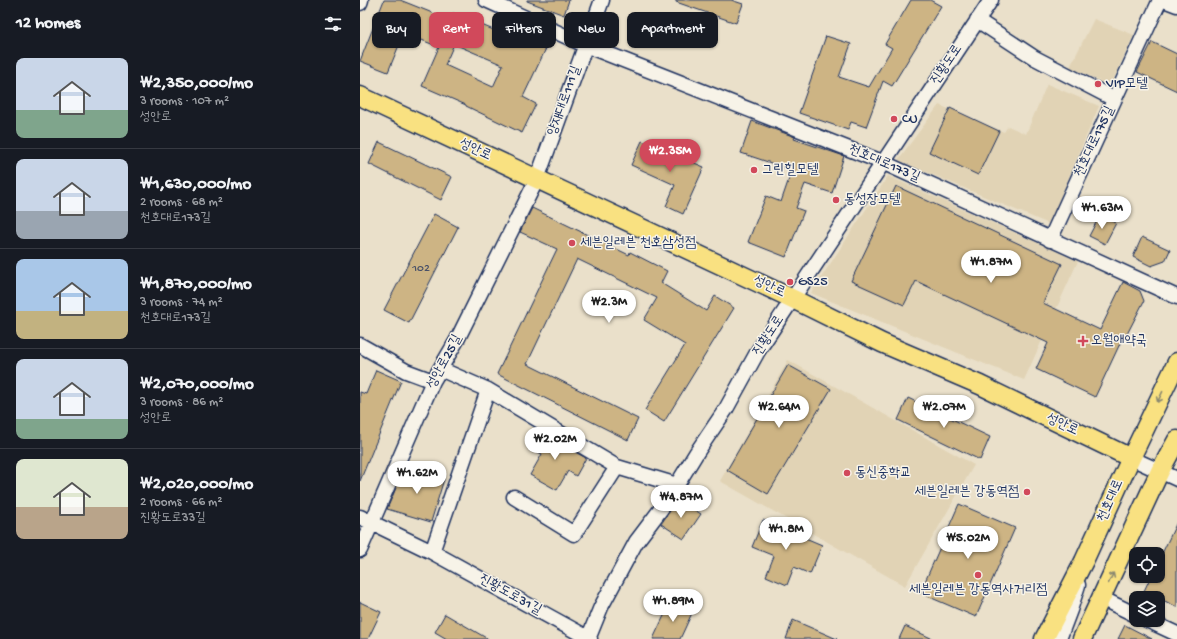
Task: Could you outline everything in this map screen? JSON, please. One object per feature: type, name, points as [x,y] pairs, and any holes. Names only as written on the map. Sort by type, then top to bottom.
[{"type":"main road","name":"성안로","points":[[360,96],[793,299],[882,343],[980,385],[1131,458]]},
{"type":"main road","name":"천호대로","points":[[1044,639],[1084,561],[1177,362]]},
{"type":"main road","points":[[1082,639],[1160,471],[1177,440]]},
{"type":"street","name":"천호대로173길","points":[[486,0],[564,35]]},
{"type":"street","name":"양재대로111길","points":[[597,12],[602,0]]},
{"type":"street","name":"진황도로","points":[[589,639],[601,607],[636,542],[667,501],[726,409],[758,351],[882,162],[991,0]]},
{"type":"street","name":"천호대로175길","points":[[1050,240],[1160,0]]},
{"type":"street","points":[[1164,0],[1177,5]]},
{"type":"street","points":[[977,20],[1035,58],[1114,99]]},
{"type":"street","name":"양재대로111길","points":[[537,179],[584,48]]},
{"type":"street","name":"천호대로173길","points":[[593,48],[882,162],[1177,297]]},
{"type":"street","name":"성안로25길","points":[[360,550],[366,520],[437,375],[457,340],[537,179]]},
{"type":"street","points":[[360,346],[406,371],[437,375],[488,390],[617,467],[677,485]]},
{"type":"street","points":[[432,552],[488,390]]},
{"type":"street","name":"성안로","points":[[1131,458],[1177,479]]},
{"type":"street","points":[[514,497],[574,534],[617,467]]},
{"type":"street","name":"진황도로31길","points":[[366,520],[432,552],[589,639]]},
{"type":"street","points":[[1059,639],[1070,610],[1084,561]]},
{"type":"street","points":[[1101,598],[1129,612]]},
{"type":"street","points":[[1162,627],[1177,634]]},
{"type":"shaded area","points":[[1094,19],[1134,35],[1110,86],[1070,67]]},
{"type":"shaded area","points":[[1047,84],[1099,106],[1049,224],[898,160],[939,105],[1004,132],[1008,126],[1026,134]]},
{"type":"shaded area","points":[[888,176],[1078,261],[1024,380],[811,293]]},
{"type":"shaded area","name":"동신중학교","points":[[788,360],[974,465],[905,586],[720,481]]},
{"type":"building","points":[[384,0],[400,0],[430,12],[429,43],[421,40],[421,12],[379,12]]},
{"type":"building","points":[[527,0],[569,0],[564,15]]},
{"type":"building","points":[[676,0],[731,0],[743,4],[736,23],[718,17],[718,12],[705,12],[676,2]]},
{"type":"building","points":[[911,0],[930,0],[941,6],[892,86],[883,81],[866,127],[851,122],[848,130],[799,113],[826,36],[851,44],[839,77],[869,87],[892,48],[885,44]]},
{"type":"building","points":[[484,26],[492,29],[492,48],[546,48],[523,97],[536,104],[522,133],[466,105],[422,86],[439,48],[452,48],[445,65],[493,87],[503,65],[463,48],[484,48]]},
{"type":"building","points":[[372,30],[372,48],[398,48],[388,72],[360,61]]},
{"type":"building","points":[[1152,42],[1177,54],[1177,91],[1137,72]]},
{"type":"building","points":[[950,108],[999,131],[978,175],[929,152]]},
{"type":"building","points":[[752,121],[795,137],[794,139],[844,156],[832,193],[805,184],[796,208],[804,211],[786,257],[748,242],[766,196],[781,202],[792,170],[741,153]]},
{"type":"building","points":[[642,141],[704,167],[683,214],[666,206],[675,185],[631,165]]},
{"type":"building","points":[[379,142],[452,177],[441,200],[369,164]]},
{"type":"building","points":[[896,186],[1062,264],[1043,303],[1100,330],[1123,282],[1140,291],[1144,301],[1126,336],[1124,335],[1095,397],[1036,369],[1048,343],[916,281],[904,305],[851,281]]},
{"type":"building","points":[[532,208],[629,255],[630,252],[667,271],[661,283],[706,311],[715,296],[734,308],[664,422],[645,410],[685,345],[644,320],[657,298],[577,259],[527,364],[638,419],[628,440],[497,374],[557,249],[520,232]]},
{"type":"building","points":[[434,214],[458,227],[409,323],[384,310]]},
{"type":"building","points":[[1100,215],[1116,223],[1105,244],[1089,236]]},
{"type":"building","points":[[1142,237],[1170,250],[1165,261],[1151,266],[1133,257]]},
{"type":"building","points":[[788,365],[831,389],[768,494],[727,470]]},
{"type":"building","points":[[376,370],[401,381],[360,481],[360,392],[366,394]]},
{"type":"building","points":[[908,398],[990,437],[980,460],[898,420]]},
{"type":"building","points":[[539,432],[586,458],[576,476],[568,471],[557,490],[530,475],[542,454],[530,448]]},
{"type":"building","points":[[405,467],[444,479],[431,522],[387,509]]},
{"type":"building","points":[[678,499],[701,514],[684,539],[661,524]]},
{"type":"building","points":[[959,504],[1015,528],[976,617],[920,593]]},
{"type":"building","points":[[763,520],[822,545],[810,574],[794,567],[787,585],[766,576],[774,556],[752,547]]},
{"type":"building","points":[[1177,522],[1177,607],[1165,601],[1165,591],[1144,591],[1148,583],[1165,583],[1165,547]]},
{"type":"building","points":[[360,602],[381,612],[368,639],[360,639]]},
{"type":"building","points":[[670,603],[692,613],[680,639],[653,639]]},
{"type":"building","points":[[445,614],[488,639],[447,639],[435,632]]},
{"type":"building","points":[[793,620],[837,639],[786,639]]},
{"type":"building","points":[[1125,625],[1152,639],[1118,639]]},
{"type":"building","points":[[905,626],[933,639],[899,639]]},
{"type":"place","name":"VIP모텔","points":[[1098,84]]},
{"type":"place","name":"CU","points":[[894,119]]},
{"type":"place","name":"그린힐모텔","points":[[754,170]]},
{"type":"place","name":"동성장모텔","points":[[836,200]]},
{"type":"place","name":"세븐일레븐 천호삼성점","points":[[572,243]]},
{"type":"place","name":"GS25","points":[[790,282]]},
{"type":"place","name":"오월애약국","points":[[1083,341]]},
{"type":"place","name":"동신중학교","points":[[847,473]]},
{"type":"place","name":"세븐일레븐 강동역점","points":[[1027,492]]},
{"type":"place","name":"세븐일레븐 강동역사거리점","points":[[978,575]]}]
